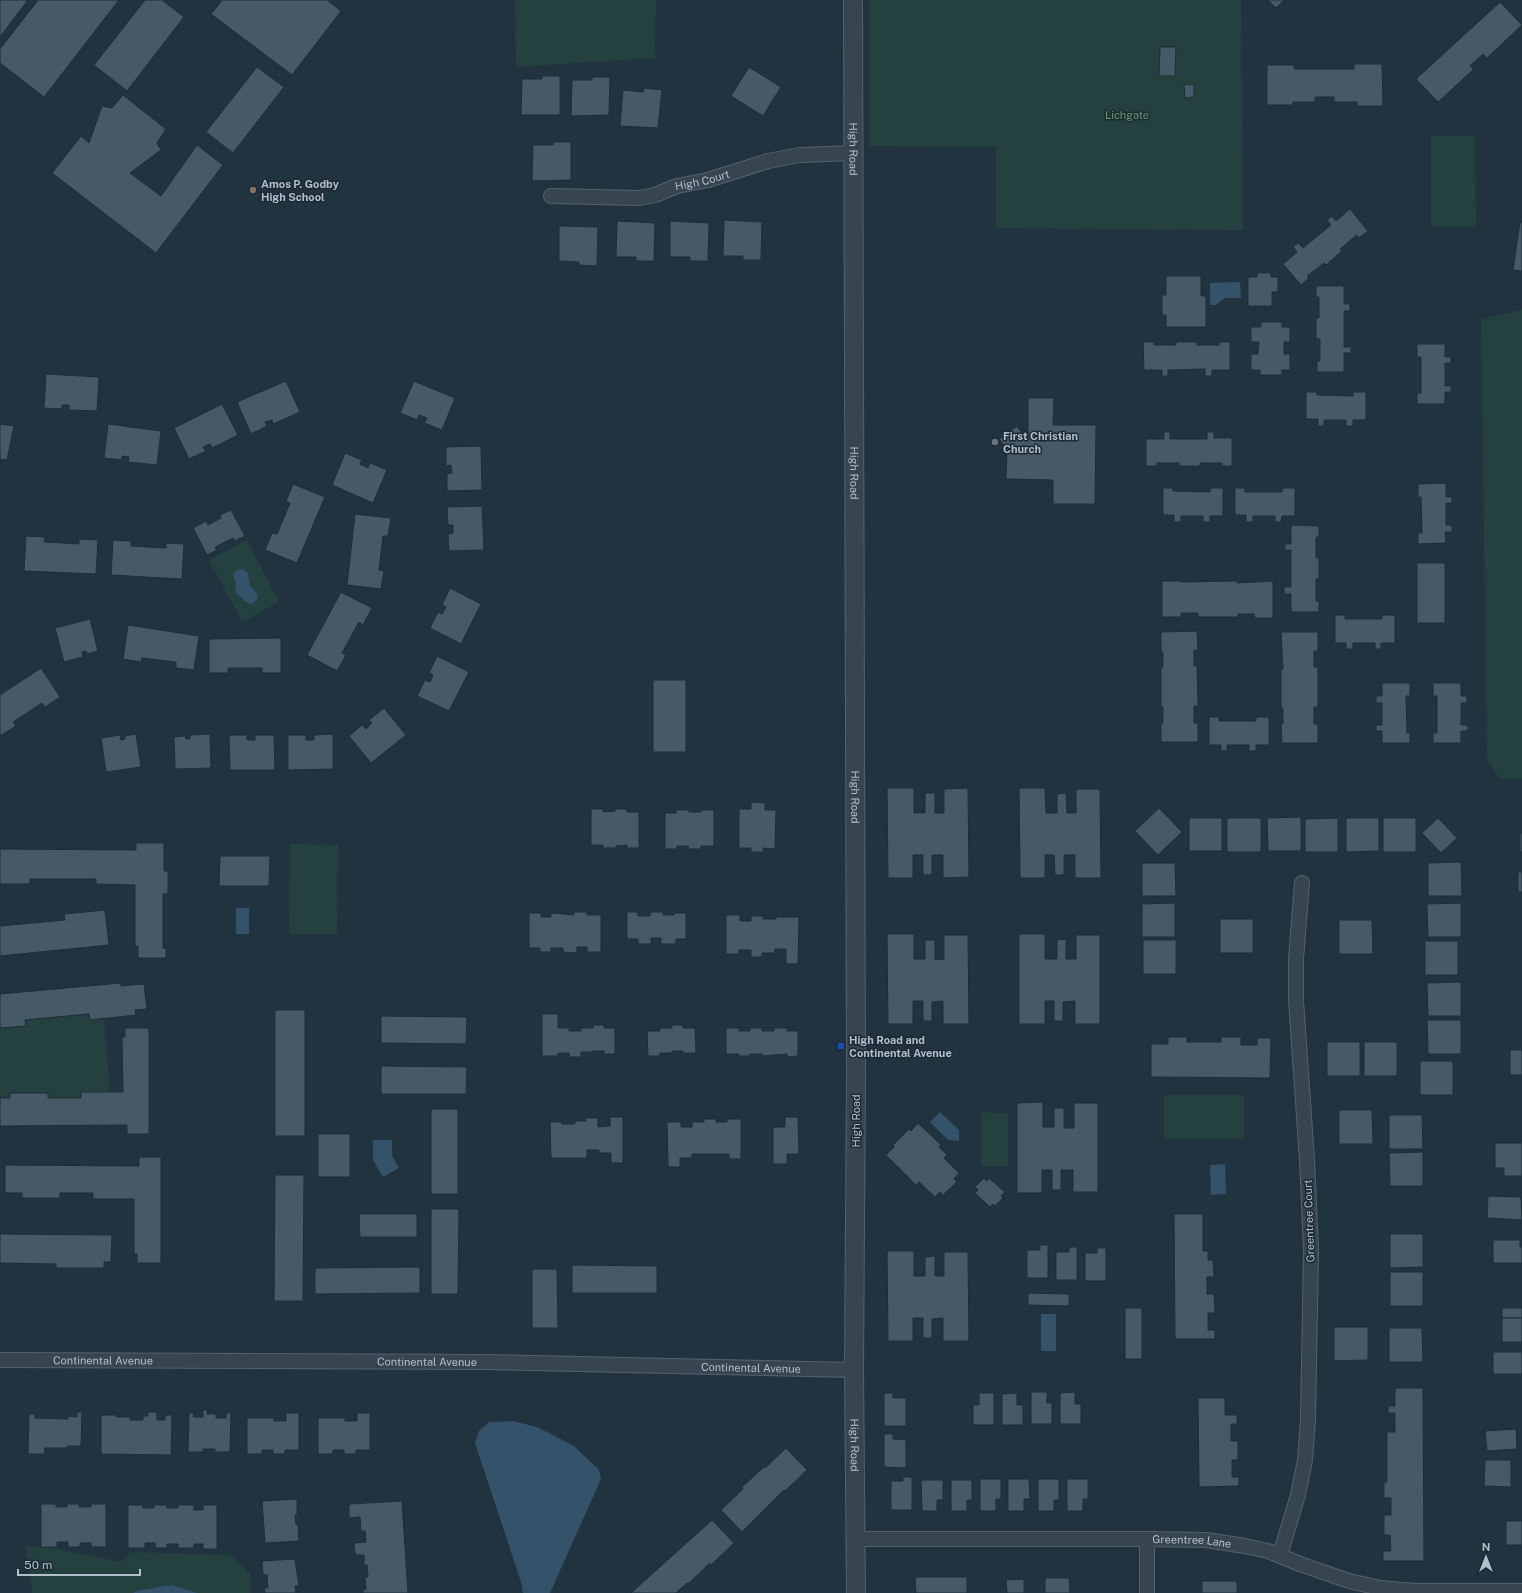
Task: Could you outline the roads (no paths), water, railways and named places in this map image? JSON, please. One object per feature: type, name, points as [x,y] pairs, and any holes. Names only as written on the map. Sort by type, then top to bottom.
[{"type":"street","name":"High Road","points":[[853,0],[856,1062],[854,1370],[856,1593]]},
{"type":"street","name":"High Court","points":[[551,196],[639,198],[655,195],[677,186],[708,180],[768,161],[800,155],[854,154]]},
{"type":"street","name":"Greentree Court","points":[[1280,1555],[1298,1495],[1305,1460],[1308,1420],[1311,1250],[1307,1160],[1296,1000],[1296,959],[1302,884]]},
{"type":"street","name":"Continental Avenue","points":[[0,1360],[481,1362],[854,1370]]},
{"type":"street","name":"Greentree Lane","points":[[856,1539],[1206,1540],[1245,1546],[1280,1555],[1300,1564],[1349,1581],[1380,1588],[1416,1590],[1522,1590]]},
{"type":"street","points":[[1147,1539],[1147,1593]]},
{"type":"water","points":[[1240,282],[1241,298],[1225,298],[1216,305],[1210,305],[1210,283]]},
{"type":"water","points":[[243,569],[248,573],[250,586],[258,595],[257,600],[252,604],[246,602],[235,592],[236,583],[233,575],[237,570]]},
{"type":"water","points":[[236,908],[249,908],[249,934],[236,934]]},
{"type":"water","points":[[940,1112],[959,1130],[959,1141],[948,1140],[930,1122]]},
{"type":"water","points":[[373,1140],[392,1140],[392,1156],[399,1168],[383,1177],[373,1160]]},
{"type":"water","points":[[1225,1164],[1226,1194],[1211,1195],[1210,1165]]},
{"type":"water","points":[[1041,1314],[1056,1314],[1056,1351],[1041,1351]]},
{"type":"water","points":[[513,1421],[537,1427],[574,1446],[599,1470],[601,1479],[550,1593],[523,1593],[522,1585],[475,1443],[479,1431],[489,1422]]},
{"type":"water","points":[[172,1585],[197,1593],[133,1593],[136,1591]]},
{"type":"place","name":"Amos P. Godby High School","points":[[253,190]]},
{"type":"place","name":"First Christian Church","points":[[995,442]]},
{"type":"place","name":"High Road and Continental Avenue","points":[[841,1046]]},
{"type":"park label","name":"Lichgate","points":[[1127,115]]}]
